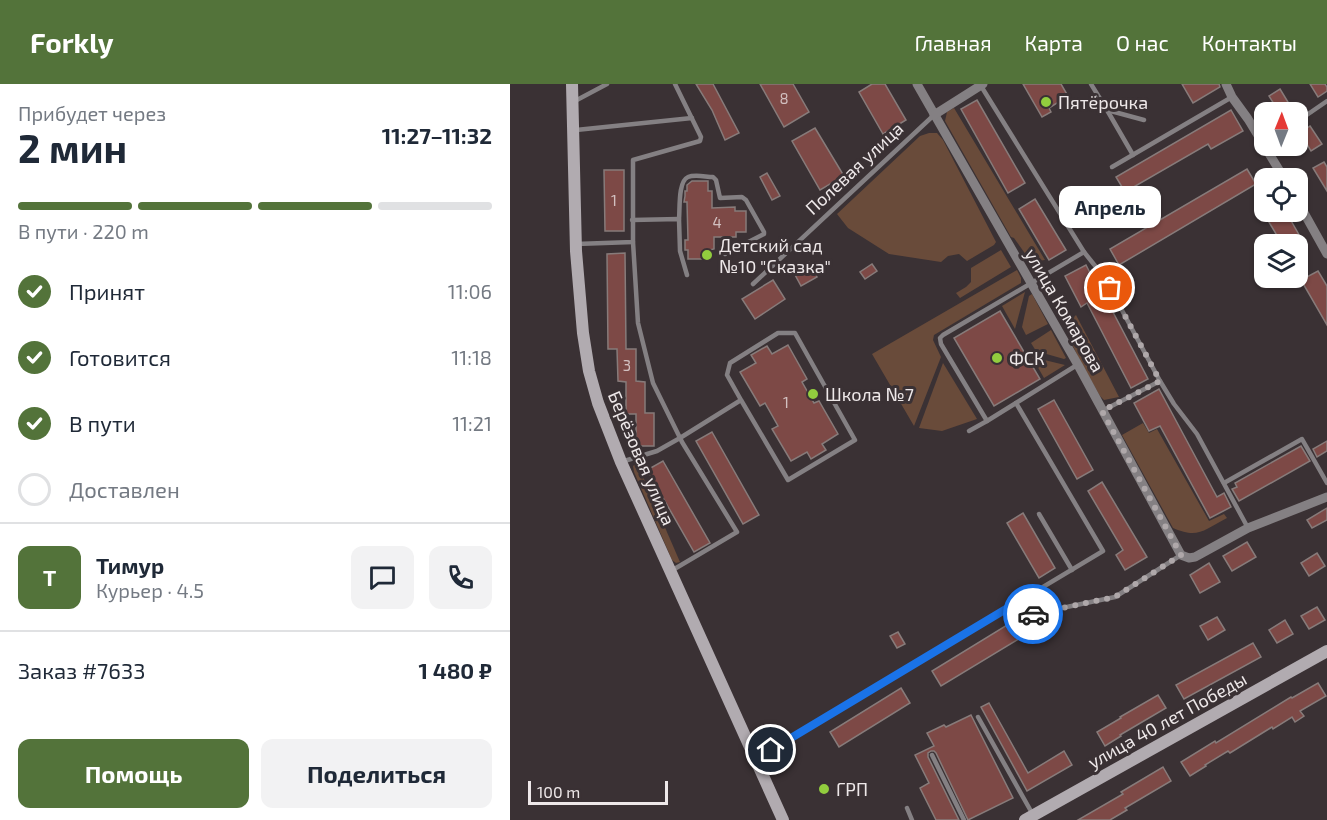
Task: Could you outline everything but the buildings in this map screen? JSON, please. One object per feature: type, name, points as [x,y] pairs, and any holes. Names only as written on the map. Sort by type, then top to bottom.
[{"type":"street","name":"Берёзовая улица","points":[[572,84],[576,244],[583,333],[589,371],[598,403],[621,462],[783,820]]},
{"type":"street","name":"улица Комарова","points":[[917,84],[1078,365],[1181,555]]},
{"type":"street","points":[[1226,84],[1232,97],[1254,129]]},
{"type":"street","name":"Полевая улица","points":[[934,115],[982,85]]},
{"type":"street","points":[[1308,220],[1327,254]]},
{"type":"street","points":[[1181,555],[1189,558],[1195,557],[1248,528],[1327,497]]},
{"type":"street","name":"улица 40 лет Победы","points":[[1029,818],[1327,651]]},
{"type":"lane","points":[[572,103],[607,84]]},
{"type":"lane","points":[[671,571],[737,532],[680,438],[653,384],[638,323],[632,219],[633,160],[700,141],[701,137],[675,84]]},
{"type":"lane","points":[[1091,84],[1133,155]]},
{"type":"lane","points":[[982,85],[1084,252],[1110,288],[1160,381],[1197,434],[1248,528]]},
{"type":"lane","points":[[1112,167],[1232,97]]},
{"type":"lane","points":[[1308,113],[1327,101]]},
{"type":"lane","points":[[1107,110],[1144,120]]},
{"type":"lane","name":"Полевая улица","points":[[753,284],[934,115]]},
{"type":"lane","points":[[573,131],[692,118]]},
{"type":"lane","points":[[687,275],[680,251],[679,219],[681,188],[686,177],[713,177],[716,180],[720,198],[742,197],[764,232],[725,254]]},
{"type":"lane","points":[[632,219],[679,219]]},
{"type":"lane","points":[[576,244],[633,242]]},
{"type":"lane","points":[[987,421],[941,344],[940,338],[1084,252]]},
{"type":"lane","points":[[778,333],[795,333],[855,440],[788,480],[741,400],[727,375],[730,363],[778,333]]},
{"type":"lane","points":[[969,431],[1078,365]]},
{"type":"lane","points":[[1102,411],[1160,381]]},
{"type":"lane","points":[[621,462],[657,451],[741,400]]},
{"type":"lane","points":[[756,759],[1103,551],[1016,403]]},
{"type":"lane","points":[[1224,483],[1302,439],[1327,483]]},
{"type":"lane","points":[[1039,514],[1072,570]]},
{"type":"lane","points":[[1011,606],[1019,613],[1033,614],[1115,597],[1181,555]]},
{"type":"lane","points":[[978,717],[1029,818]]},
{"type":"lane","points":[[932,755],[964,820]]},
{"type":"lane","points":[[907,808],[912,820]]},
{"type":"shaded area","points":[[954,108],[1045,260],[1031,262],[1011,237],[945,121],[947,112]]},
{"type":"shaded area","points":[[937,133],[943,140],[996,242],[967,261],[959,254],[948,256],[941,262],[889,254],[848,228],[837,214],[920,136]]},
{"type":"shaded area","points":[[1001,250],[1011,267],[960,298],[956,293],[971,282],[971,268]]},
{"type":"shaded area","points":[[1017,270],[1021,283],[934,335],[933,340],[941,357],[914,426],[872,354]]},
{"type":"shaded area","points":[[1025,292],[1015,329],[1002,306]]},
{"type":"shaded area","points":[[1032,294],[1048,324],[1026,335],[1022,327],[1029,296]]},
{"type":"shaded area","points":[[1076,315],[1119,397],[1104,400],[1081,362],[1071,342],[1068,327]]},
{"type":"shaded area","points":[[1051,330],[1066,358],[1064,359],[1036,351],[1031,343]]},
{"type":"shaded area","points":[[1032,357],[1065,365],[1044,378]]},
{"type":"shaded area","points":[[943,363],[977,419],[942,431],[919,428]]},
{"type":"shaded area","points":[[1143,423],[1149,433],[1157,429],[1209,521],[1224,514],[1227,518],[1201,532],[1189,533],[1173,528],[1122,435]]},
{"type":"shaded area","points":[[637,463],[680,562],[676,563],[672,560],[634,472],[633,466]]},
{"type":"way so far","points":[[1033,614],[1115,597],[1181,555],[1102,411],[1160,381],[1110,288]]},
{"type":"place","name":"Пятёрочка","points":[[1046,102]]},
{"type":"place","name":"Детский сад №10 \"Сказка\"","points":[[707,255]]},
{"type":"place","name":"Апрель","points":[[1110,288]]},
{"type":"place","name":"ФСК","points":[[997,358]]},
{"type":"place","name":"Школа №7","points":[[813,394]]},
{"type":"place","name":"ГРП","points":[[824,789]]},
{"type":"route","points":[[771,750],[1011,606],[1019,613],[1033,614]]}]
